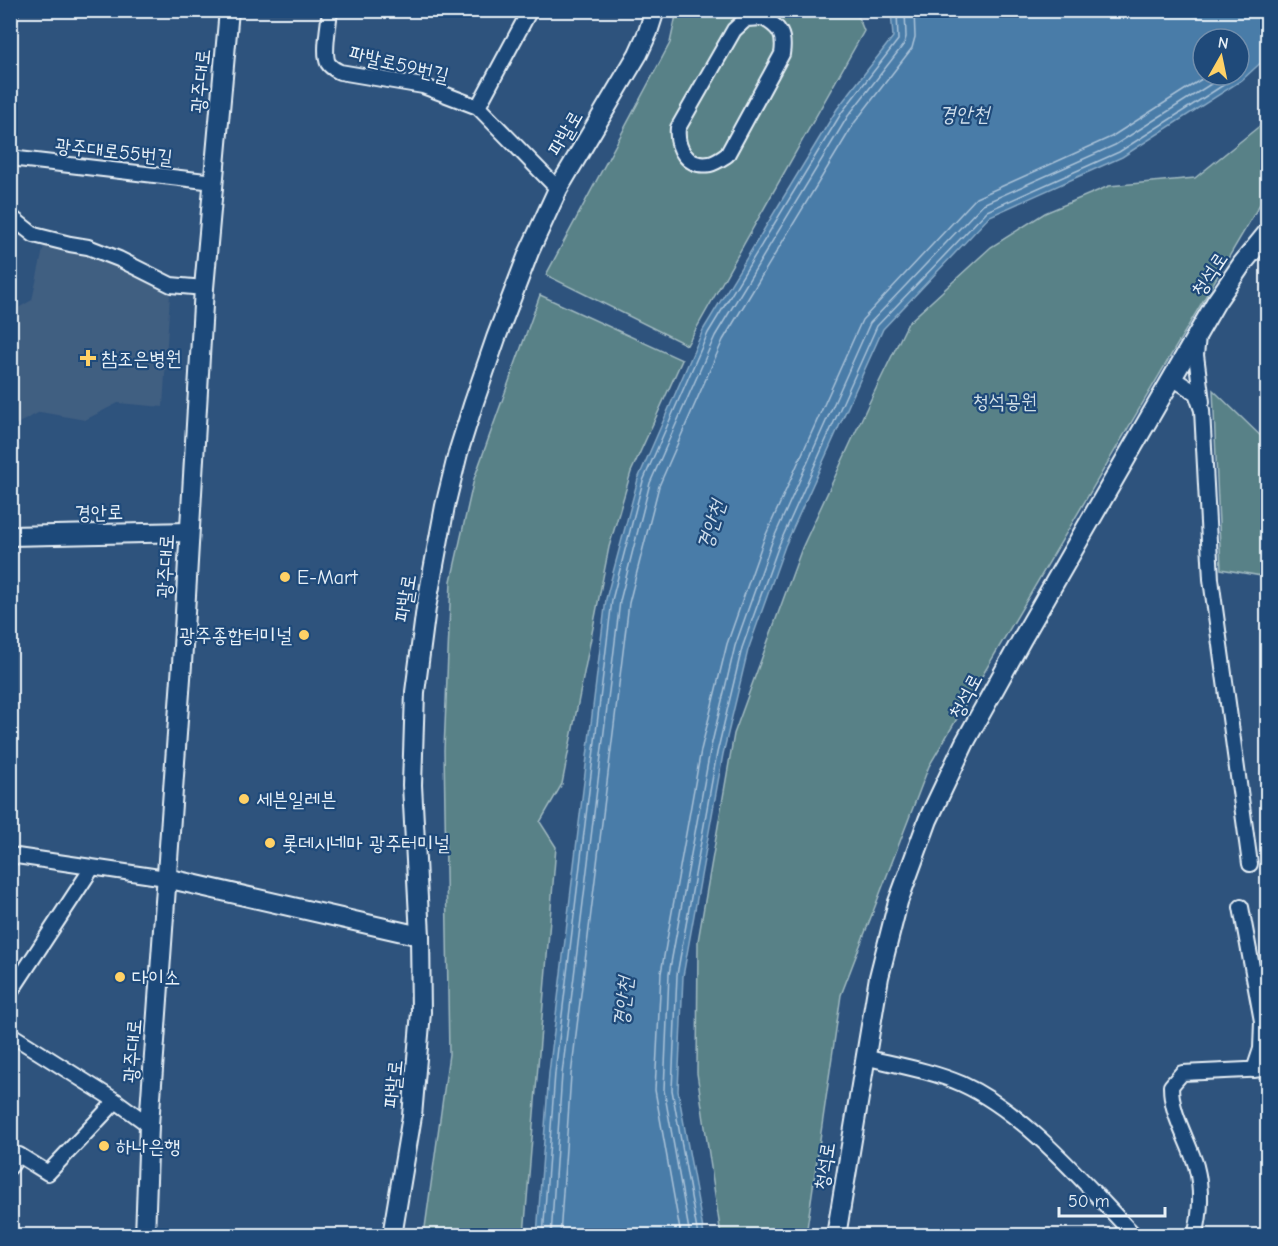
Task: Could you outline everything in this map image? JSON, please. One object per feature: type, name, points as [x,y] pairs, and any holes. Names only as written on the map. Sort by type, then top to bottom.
[{"type":"street","name":"광주대로","points":[[146,1236],[149,1125],[182,664],[204,288],[229,10]]},
{"type":"street","name":"파발로59번길","points":[[330,10],[327,55],[328,63],[332,68],[340,72],[423,86],[478,107],[558,189]]},
{"type":"street","points":[[478,107],[530,10]]},
{"type":"street","name":"파발로","points":[[393,1236],[412,1116],[421,1011],[420,936],[412,785],[413,746],[419,651],[434,556],[458,453],[522,271],[558,189],[638,54],[655,10]]},
{"type":"street","points":[[763,18],[776,25],[784,42],[782,54],[727,155],[711,164],[698,164],[683,155],[677,140],[678,128],[734,30],[746,19],[763,18]]},
{"type":"street","name":"광주대로55번길","points":[[10,158],[214,182]]},
{"type":"street","points":[[10,216],[34,235],[88,247],[119,259],[171,285],[204,288]]},
{"type":"street","name":"청석로","points":[[836,1236],[879,977],[893,916],[928,820],[965,742],[1022,639],[1174,379],[1216,302],[1268,232]]},
{"type":"street","points":[[1199,333],[1196,356],[1202,410],[1212,579],[1250,864]]},
{"type":"street","points":[[1174,379],[1196,393],[1202,410]]},
{"type":"street","name":"경안로","points":[[10,536],[189,532]]},
{"type":"street","points":[[10,855],[166,878],[420,936]]},
{"type":"street","points":[[10,993],[92,868]]},
{"type":"street","points":[[1195,1236],[1200,1200],[1196,1167],[1171,1102],[1171,1086],[1182,1073],[1261,1069],[1262,1021],[1241,908]]},
{"type":"street","name":"광주대로","points":[[10,1034],[116,1101],[149,1125]]},
{"type":"street","points":[[864,1057],[961,1084],[1005,1109],[1040,1139],[1135,1236]]},
{"type":"street","points":[[10,1167],[19,1155],[48,1173],[116,1101]]},
{"type":"shaded area","name":"참조은병원","points":[[70,244],[87,249],[170,295],[163,407],[118,403],[85,420],[40,412],[11,427],[11,312],[32,300],[44,245]]},
{"type":"green space","points":[[677,11],[856,11],[864,31],[687,345],[546,275],[670,43]]},
{"type":"green space","name":"청석공원","points":[[1267,120],[1267,197],[1260,204],[929,766],[841,995],[806,1235],[721,1235],[697,1073],[698,941],[734,734],[802,548],[908,323],[991,247],[1045,213],[1109,186],[1195,178]]},
{"type":"green space","points":[[540,295],[682,360],[631,472],[609,547],[562,784],[540,822],[556,847],[524,1235],[424,1235],[449,1054],[444,750],[451,581],[474,479]]},
{"type":"green space","points":[[1213,390],[1267,442],[1267,577],[1221,569]]},
{"type":"water","name":"경안천","points":[[891,11],[1267,11],[1267,57],[1251,72],[1251,27],[1191,27],[1191,87],[1231,87],[1122,157],[990,216],[883,329],[785,546],[748,650],[723,754],[683,976],[678,1091],[704,1235],[537,1235],[549,1073],[606,599],[638,479],[703,330],[837,109],[893,37]]},
{"type":"place","name":"참조은병원","points":[[88,358]]},
{"type":"place","name":"E-Mart","points":[[285,577]]},
{"type":"place","name":"광주종합터미널","points":[[304,635]]},
{"type":"place","name":"세븐일레븐","points":[[244,799]]},
{"type":"place","name":"롯데시네마 광주터미널","points":[[270,843]]},
{"type":"place","name":"다이소","points":[[120,977]]},
{"type":"place","name":"하나은행","points":[[104,1146]]}]
